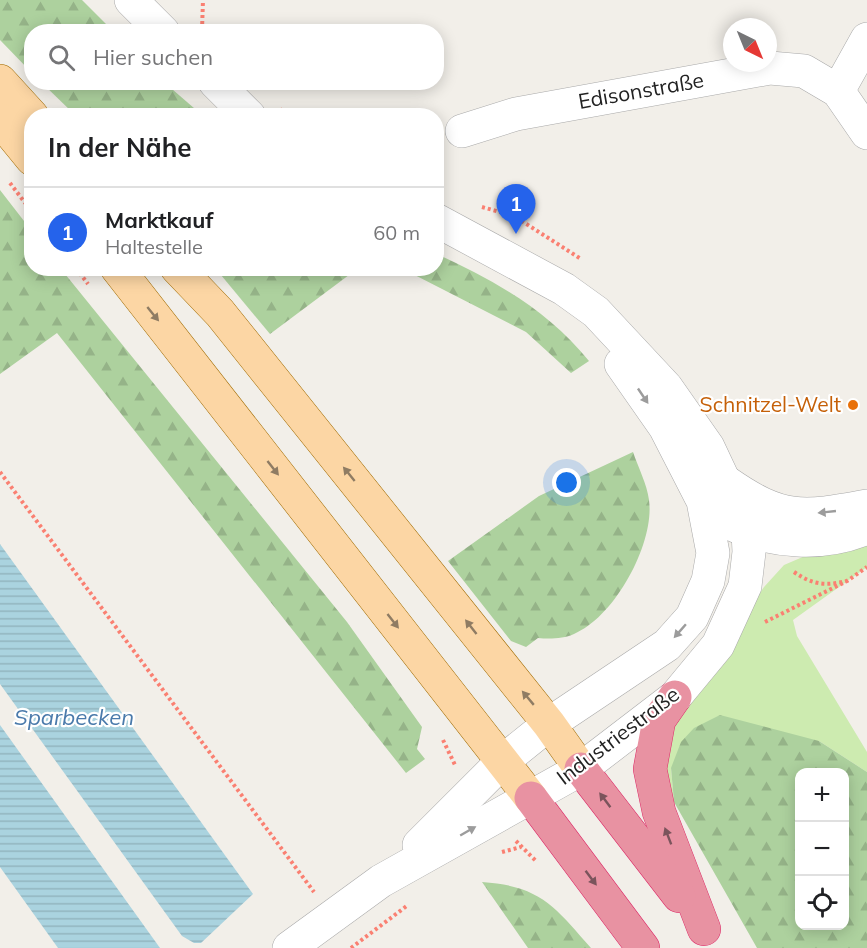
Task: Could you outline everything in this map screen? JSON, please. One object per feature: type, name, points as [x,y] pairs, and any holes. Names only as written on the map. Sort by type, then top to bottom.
[{"type":"highway","points":[[675,697],[658,720],[650,769],[659,812],[710,939]]},
{"type":"highway","points":[[581,769],[710,939]]},
{"type":"highway","points":[[531,798],[643,948]]},
{"type":"main road","points":[[0,81],[25,108]]},
{"type":"main road","points":[[0,120],[24,149]]},
{"type":"main road","points":[[123,276],[531,798]]},
{"type":"main road","points":[[185,276],[220,313],[549,723],[581,769]]},
{"type":"street","points":[[838,91],[867,39]]},
{"type":"street","name":"Edisonstraße","points":[[462,131],[516,114],[770,68],[804,71],[838,91],[867,133]]},
{"type":"street","points":[[223,90],[241,108]]},
{"type":"street","name":"Industriestraße","points":[[381,881],[503,761],[549,723],[667,645],[692,616],[708,580],[713,553],[714,491],[695,428],[666,387],[620,336],[588,307],[564,290],[444,224]]},
{"type":"street","points":[[714,491],[755,502],[787,514]]},
{"type":"street","name":"Industriestraße","points":[[381,881],[484,821],[531,798],[581,769],[675,697],[718,645],[745,586],[749,552],[748,532],[714,491]]},
{"type":"street","points":[[708,580],[728,549],[748,532],[787,514],[840,511],[867,506]]},
{"type":"street","points":[[748,532],[785,540],[810,541],[867,528]]},
{"type":"street","points":[[745,586],[784,555],[810,541]]},
{"type":"street","points":[[289,948],[381,881]]},
{"type":"path","points":[[201,24],[200,17],[203,0]]},
{"type":"path","points":[[7,180],[24,202]]},
{"type":"path","points":[[0,472],[332,918]]},
{"type":"path","points":[[756,626],[847,581],[867,567]]},
{"type":"path","points":[[789,569],[807,581],[826,585],[847,581]]},
{"type":"green space","points":[[0,0],[82,0],[106,24],[24,24],[24,65],[0,40]]},
{"type":"green space","points":[[49,90],[173,90],[194,108],[68,108]]},
{"type":"green space","points":[[0,190],[24,221],[24,276],[67,276],[347,622],[422,727],[417,749],[425,759],[406,773],[57,333],[0,374]]},
{"type":"green space","points":[[444,258],[500,286],[538,312],[573,343],[589,361],[571,373],[526,332],[417,276],[444,276]]},
{"type":"green space","points":[[222,276],[348,276],[270,334]]},
{"type":"green space","points":[[633,452],[648,494],[649,517],[646,537],[629,577],[604,612],[574,634],[556,638],[538,638],[526,647],[511,641],[448,561],[539,496]]},
{"type":"green space","points":[[867,539],[867,567],[793,620],[797,636],[867,752],[867,772],[819,741],[671,768],[674,802],[665,773],[675,719],[764,587],[784,565],[812,553]]},
{"type":"green space","points":[[720,715],[819,741],[867,772],[867,948],[757,948],[674,802],[671,768],[681,742],[694,728]]},
{"type":"green space","points":[[482,882],[519,888],[545,901],[591,948],[528,948]]},
{"type":"water","name":"Sparbecken","points":[[0,544],[253,894],[201,943],[194,943],[182,936],[0,684]]},
{"type":"water","name":"Sparbecken","points":[[0,725],[160,948],[58,948],[0,867]]},
{"type":"place","name":"Marktkauf","points":[[516,234]]},
{"type":"place","name":"Schnitzel-Welt","points":[[853,405]]}]
